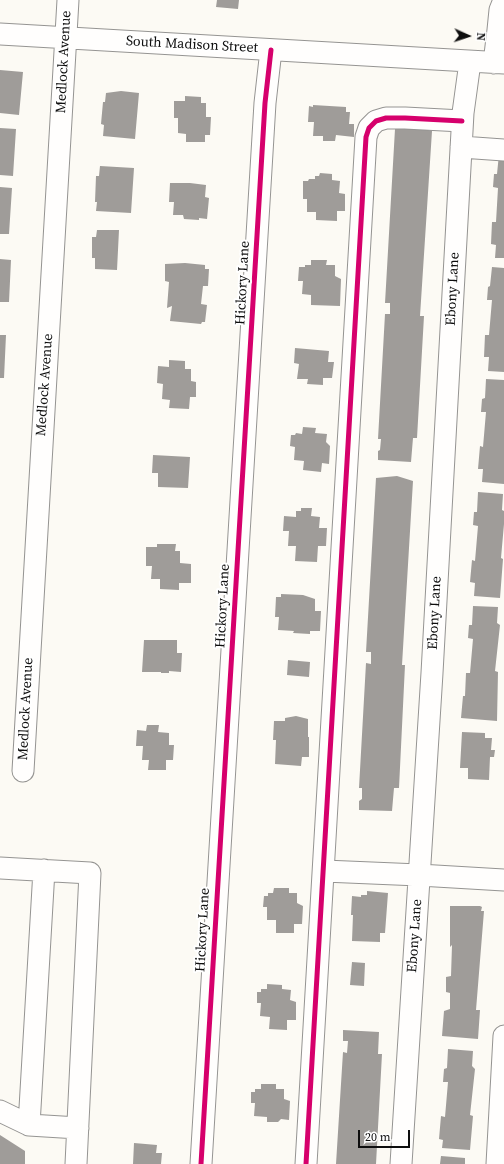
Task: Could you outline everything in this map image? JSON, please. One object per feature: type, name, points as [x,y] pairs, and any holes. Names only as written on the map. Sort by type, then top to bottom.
[{"type":"street","name":"Medlock Avenue","points":[[22,771],[68,0]]},
{"type":"street","points":[[499,63],[498,30],[500,10],[504,0]]},
{"type":"street","name":"South Madison Street","points":[[0,34],[499,63]]},
{"type":"street","name":"Hickory Lane","points":[[201,1164],[264,119],[271,50]]},
{"type":"street","name":"Ebony Lane","points":[[401,1164],[432,673],[462,121],[470,62]]},
{"type":"street","points":[[306,1164],[366,137],[369,128],[376,121],[386,118],[462,121]]},
{"type":"street","points":[[461,147],[504,150]]},
{"type":"street","points":[[0,868],[90,873],[76,1164]]},
{"type":"street","points":[[29,1125],[44,870]]},
{"type":"street","points":[[324,871],[504,880]]},
{"type":"street","points":[[497,1164],[504,1036]]},
{"type":"street","points":[[0,1111],[29,1125],[78,1128]]},
{"type":"building","points":[[217,0],[239,0],[238,9],[216,7]]},
{"type":"building","points":[[0,70],[23,72],[19,115],[0,113]]},
{"type":"building","points":[[121,91],[139,93],[135,139],[103,136],[104,125],[101,124],[103,102],[105,102],[106,93]]},
{"type":"building","points":[[185,96],[201,97],[201,103],[206,103],[206,117],[211,117],[210,135],[205,135],[205,142],[186,142],[186,134],[178,133],[178,118],[174,118],[174,101],[185,101]]},
{"type":"building","points":[[313,105],[346,107],[346,112],[350,112],[349,124],[354,124],[354,137],[336,135],[335,141],[323,141],[323,136],[313,136],[314,122],[308,122],[309,106],[313,107]]},
{"type":"building","points":[[416,127],[432,131],[420,316],[424,316],[417,438],[413,438],[411,462],[378,460],[378,451],[380,450],[381,439],[378,439],[385,314],[390,314],[390,303],[385,303],[395,129]]},
{"type":"building","points":[[0,128],[16,129],[13,176],[0,175]]},
{"type":"building","points":[[499,154],[504,155],[504,258],[495,258],[496,245],[491,244],[492,222],[496,222],[498,188],[493,187],[494,174],[497,174]]},
{"type":"building","points":[[100,166],[134,168],[131,213],[96,211],[96,176],[99,176]]},
{"type":"building","points":[[320,173],[332,174],[332,180],[340,181],[339,193],[345,194],[345,211],[337,211],[337,221],[316,220],[316,212],[307,212],[307,199],[303,199],[303,181],[315,179],[315,176],[319,176]]},
{"type":"building","points":[[170,183],[206,185],[205,197],[209,198],[207,219],[184,219],[183,215],[173,215],[174,202],[169,202]]},
{"type":"building","points":[[0,187],[12,188],[9,234],[0,234]]},
{"type":"building","points":[[97,230],[119,230],[117,270],[95,269],[95,258],[92,258],[92,237],[96,237]]},
{"type":"building","points":[[0,259],[11,260],[9,302],[0,302]]},
{"type":"building","points":[[311,260],[327,260],[326,265],[335,265],[335,276],[341,279],[340,306],[311,305],[311,295],[302,294],[303,281],[298,281],[299,267],[311,265]]},
{"type":"building","points":[[185,263],[205,265],[205,269],[209,269],[208,286],[203,286],[201,304],[207,305],[205,322],[202,322],[201,324],[170,321],[172,306],[167,308],[169,282],[165,281],[165,264]]},
{"type":"building","points":[[492,267],[504,268],[504,372],[488,371],[489,357],[484,357],[485,335],[489,335],[492,300],[487,300]]},
{"type":"building","points":[[0,335],[6,335],[4,378],[0,378]]},
{"type":"building","points":[[295,348],[329,351],[328,362],[334,362],[332,378],[323,378],[323,385],[307,384],[308,379],[297,379],[299,364],[294,363]]},
{"type":"building","points":[[169,360],[185,361],[185,369],[191,369],[191,381],[196,382],[196,397],[190,397],[189,409],[169,408],[170,400],[162,399],[163,384],[157,383],[158,366],[169,367]]},
{"type":"building","points":[[486,379],[504,380],[504,484],[482,482],[483,469],[478,469],[480,446],[483,447],[486,412],[481,412],[482,399],[485,398]]},
{"type":"building","points":[[303,427],[316,428],[315,433],[327,434],[326,442],[330,446],[329,464],[322,463],[321,472],[303,470],[304,461],[294,460],[295,447],[290,446],[291,435],[295,435],[296,433],[302,434]]},
{"type":"building","points":[[153,455],[190,457],[188,488],[158,487],[158,473],[152,473]]},
{"type":"building","points":[[397,476],[413,481],[402,665],[405,665],[399,788],[394,788],[392,811],[359,810],[359,801],[362,799],[362,788],[359,788],[366,663],[371,664],[371,652],[366,652],[376,478]]},
{"type":"building","points":[[478,492],[503,494],[502,510],[504,511],[504,524],[501,558],[503,559],[500,598],[474,596],[475,583],[470,582],[472,560],[475,561],[478,526],[473,525],[474,512],[477,512]]},
{"type":"building","points":[[301,508],[312,508],[311,516],[320,517],[319,528],[327,528],[326,546],[318,546],[317,562],[295,561],[296,546],[288,546],[289,531],[283,531],[284,516],[296,517],[296,511],[301,511]]},
{"type":"building","points":[[157,544],[176,544],[175,551],[180,551],[180,563],[191,564],[191,583],[179,583],[179,590],[160,589],[160,579],[151,579],[152,566],[146,566],[146,547],[157,547]]},
{"type":"building","points":[[281,594],[303,595],[315,599],[315,611],[321,611],[320,631],[310,631],[310,634],[278,630],[279,617],[275,617],[276,597],[281,597]]},
{"type":"building","points":[[473,606],[498,607],[497,623],[500,625],[495,671],[498,672],[497,721],[461,718],[463,696],[465,696],[466,673],[470,673],[473,639],[468,638],[469,625],[472,625]]},
{"type":"building","points":[[144,640],[177,640],[177,653],[182,653],[181,672],[142,672]]},
{"type":"building","points":[[288,660],[310,662],[309,677],[287,675]]},
{"type":"building","points":[[296,716],[308,719],[309,757],[302,757],[301,766],[275,764],[276,740],[273,740],[274,721],[285,721],[285,718]]},
{"type":"building","points":[[147,725],[159,725],[158,732],[169,733],[169,745],[174,745],[173,760],[166,760],[166,770],[148,770],[149,760],[142,760],[143,746],[136,746],[137,730],[146,731]]},
{"type":"building","points":[[462,732],[485,733],[485,738],[492,738],[491,750],[495,750],[494,757],[490,757],[489,780],[468,779],[468,768],[460,768]]},
{"type":"building","points":[[274,888],[289,888],[289,893],[297,893],[297,903],[303,906],[302,924],[294,924],[294,933],[276,933],[276,920],[267,920],[267,907],[263,907],[264,896],[268,896],[268,893],[273,893]]},
{"type":"building","points":[[367,891],[388,893],[385,933],[380,933],[380,942],[352,941],[352,896],[361,897],[361,895],[367,895]]},
{"type":"building","points":[[450,906],[480,906],[482,907],[481,911],[484,911],[476,1010],[480,1010],[478,1039],[442,1036],[444,1011],[450,1009],[450,993],[446,992],[446,977],[451,976],[452,945],[450,947]]},
{"type":"building","points":[[352,962],[365,963],[364,986],[350,985]]},
{"type":"building","points":[[267,984],[282,985],[282,989],[291,990],[290,1000],[296,1002],[296,1020],[287,1020],[287,1030],[269,1029],[270,1017],[260,1016],[261,1003],[257,1003],[257,992],[261,992],[261,989],[267,989]]},
{"type":"building","points":[[343,1030],[379,1032],[378,1054],[382,1054],[376,1164],[336,1164],[343,1052],[347,1053],[348,1041],[343,1041]]},
{"type":"building","points":[[448,1049],[473,1051],[472,1066],[475,1069],[470,1115],[473,1116],[470,1150],[442,1148],[443,1140],[439,1139],[441,1116],[445,1117],[448,1082],[443,1082],[444,1069],[447,1068]]},
{"type":"building","points":[[261,1084],[276,1084],[276,1089],[284,1089],[284,1099],[290,1101],[289,1120],[281,1119],[278,1122],[267,1122],[267,1117],[254,1116],[255,1103],[251,1103],[251,1092],[255,1092],[255,1089],[261,1089]]},
{"type":"building","points":[[0,1135],[25,1151],[25,1164],[0,1164]]},
{"type":"building","points":[[134,1143],[157,1145],[156,1153],[162,1153],[161,1164],[133,1164]]},
{"type":"building","points":[[441,1156],[465,1158],[465,1164],[440,1164]]},
{"type":"cycle path","points":[[201,1164],[265,103],[271,50]]},
{"type":"cycle path","points":[[306,1164],[366,137],[369,128],[376,121],[386,118],[462,121]]}]
